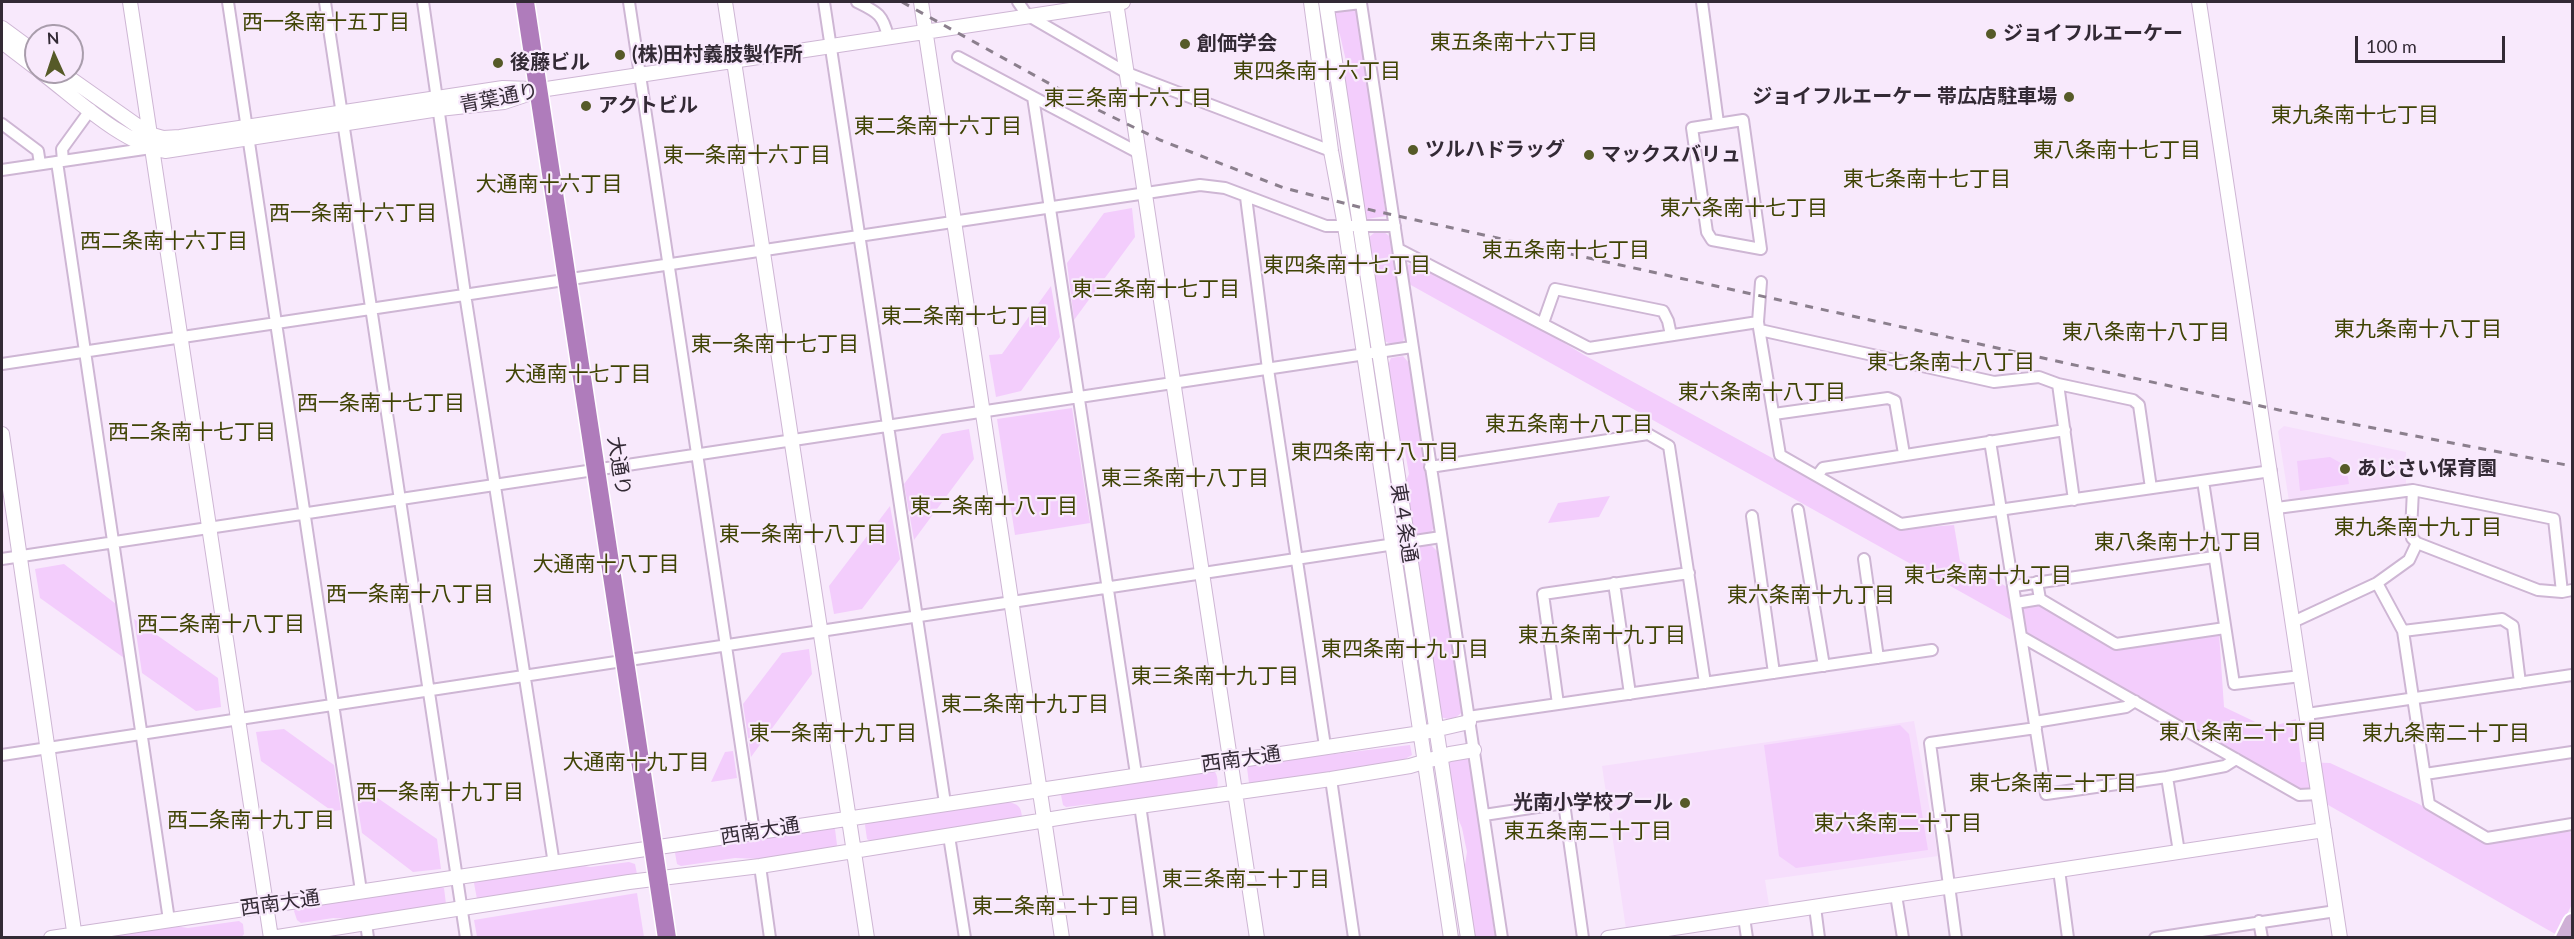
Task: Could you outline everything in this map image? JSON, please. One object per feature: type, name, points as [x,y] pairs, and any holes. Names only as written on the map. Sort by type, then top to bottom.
[{"type":"highway","name":"大通り","points":[[525,2],[667,938]]},
{"type":"main road","points":[[2564,938],[2572,922]]},
{"type":"street","points":[[130,2],[271,938]]},
{"type":"street","points":[[228,2],[361,891]]},
{"type":"street","points":[[325,2],[466,938]]},
{"type":"street","points":[[423,2],[465,294],[554,864]]},
{"type":"street","points":[[629,2],[754,832]]},
{"type":"street","points":[[725,2],[867,938]]},
{"type":"street","points":[[824,2],[945,803]]},
{"type":"street","points":[[857,2],[877,13],[885,21],[888,37]]},
{"type":"street","points":[[921,2],[1062,938]]},
{"type":"street","points":[[1018,2],[1027,15],[1127,73],[1331,151]]},
{"type":"street","points":[[1118,2],[1172,383],[1257,938]]},
{"type":"street","name":"青葉通り","points":[[247,132],[438,104],[504,102],[540,90],[1118,2]]},
{"type":"street","name":"東４条通","points":[[1311,2],[1331,151],[1352,226]]},
{"type":"street","points":[[1702,2],[1718,123]]},
{"type":"street","points":[[2199,2],[2340,938]]},
{"type":"street","points":[[1326,4],[1361,3],[1502,938]]},
{"type":"street","name":"東４条通","points":[[1326,4],[1352,226],[1371,353],[1392,544],[1428,731],[1439,756],[1468,938]]},
{"type":"street","points":[[2,28],[24,44]]},
{"type":"street","points":[[2,42],[24,59]]},
{"type":"street","points":[[958,57],[1139,153]]},
{"type":"street","points":[[57,84],[128,138],[150,141]]},
{"type":"street","points":[[76,84],[165,151],[247,132]]},
{"type":"street","points":[[1033,97],[1136,774]]},
{"type":"street","points":[[91,109],[62,148],[60,161],[85,352],[169,920]]},
{"type":"street","points":[[1743,120],[1761,249],[1712,240],[1707,232],[1692,128],[1718,123],[1743,120]]},
{"type":"street","points":[[2,124],[38,151],[40,164]]},
{"type":"street","points":[[2,170],[60,161],[150,141]]},
{"type":"street","points":[[2,364],[1200,184],[1225,188],[1326,226],[1395,226]]},
{"type":"street","points":[[1246,196],[1268,369],[1325,746]]},
{"type":"street","points":[[1400,250],[1589,348],[1671,334],[1759,326],[1994,382],[2039,377],[2058,384],[2133,400],[2139,405],[2151,488]]},
{"type":"street","points":[[1761,282],[1759,326],[1780,455],[1901,524],[2271,471]]},
{"type":"street","points":[[1543,323],[1556,289],[1663,311],[1671,334]]},
{"type":"street","points":[[2,560],[1412,347]]},
{"type":"street","name":"東４条通","points":[[1371,353],[1407,542],[1428,731],[1425,762],[1451,938]]},
{"type":"street","points":[[2058,384],[2074,500]]},
{"type":"street","points":[[1774,414],[1888,398],[1894,401],[1904,454]]},
{"type":"street","points":[[1817,476],[1822,468],[2065,430]]},
{"type":"street","points":[[2,434],[75,936]]},
{"type":"street","points":[[1430,467],[1648,434],[1670,446],[1705,683]]},
{"type":"street","points":[[1990,441],[2046,794],[2167,777],[2225,766],[2236,759]]},
{"type":"street","points":[[2203,481],[2234,684],[2301,676]]},
{"type":"street","points":[[2277,508],[2413,490],[2553,519],[2567,591],[2538,590],[2417,543],[2412,538],[2411,531],[2413,490]]},
{"type":"street","points":[[1798,510],[1824,666]]},
{"type":"street","points":[[1752,516],[1774,673]]},
{"type":"street","points":[[2,755],[1441,537]]},
{"type":"street","points":[[2293,622],[2377,583],[2409,560],[2417,543]]},
{"type":"street","points":[[2014,586],[2214,557]]},
{"type":"street","points":[[1864,559],[1878,658]]},
{"type":"street","points":[[1558,704],[1543,594],[1689,573]]},
{"type":"street","points":[[2037,582],[2040,600]]},
{"type":"street","points":[[1614,583],[1630,694]]},
{"type":"street","points":[[2377,583],[2403,631],[2429,804],[2487,838],[2572,824]]},
{"type":"street","points":[[2016,603],[2040,600],[2116,644],[2225,628]]},
{"type":"street","points":[[2403,631],[2502,619],[2513,626],[2520,683]]},
{"type":"street","points":[[2022,637],[2299,795],[2319,794]]},
{"type":"street","points":[[1469,720],[1558,704],[1932,650]]},
{"type":"street","points":[[2307,714],[2572,675]]},
{"type":"street","points":[[1956,938],[1930,743],[2035,725],[2126,706],[2135,701]]},
{"type":"street","name":"西南大通","points":[[51,938],[1428,731],[1469,720]]},
{"type":"street","name":"西南大通","points":[[271,938],[367,930],[462,909],[658,878],[760,866],[1140,805],[1331,779],[1425,762],[1439,756],[1474,750]]},
{"type":"street","points":[[2425,774],[2572,752]]},
{"type":"street","points":[[2167,777],[2179,852]]},
{"type":"street","points":[[1331,779],[1354,938]]},
{"type":"street","points":[[1484,815],[1564,803],[1583,938]]},
{"type":"street","points":[[1140,805],[1159,938]]},
{"type":"street","points":[[1608,938],[1664,933],[1744,917],[2324,830]]},
{"type":"street","points":[[949,836],[964,938]]},
{"type":"street","points":[[760,866],[770,938]]},
{"type":"street","points":[[2059,870],[2068,938]]},
{"type":"street","points":[[1896,895],[1903,938]]},
{"type":"street","points":[[1815,907],[1819,938]]},
{"type":"street","points":[[2155,938],[2336,911]]},
{"type":"street","points":[[1744,917],[1747,938]]},
{"type":"street","points":[[2259,921],[2262,938]]},
{"type":"shaded area","points":[[1331,2],[1357,2],[1386,216],[1367,219],[1362,213],[1343,88],[1346,61],[1340,35],[1333,20]]},
{"type":"shaded area","points":[[1132,208],[1135,237],[1074,320],[1067,263],[1104,213]]},
{"type":"shaded area","points":[[1384,232],[1392,238],[1405,334],[1403,342],[1391,344],[1384,341],[1368,238],[1374,233]]},
{"type":"shaded area","points":[[1416,262],[1535,325],[1584,355],[1902,529],[1954,525],[1960,561],[2116,647],[2219,633],[2224,707],[2268,728],[2296,719],[2301,762],[2330,763],[2419,804],[2487,844],[2567,831],[2572,833],[2572,904],[2557,935],[2027,634],[2013,621],[1409,284],[1408,265]]},
{"type":"shaded area","points":[[1051,286],[1060,337],[1021,391],[996,397],[989,355],[1002,354]]},
{"type":"shaded area","points":[[1403,356],[1409,363],[1434,528],[1429,534],[1416,535],[1411,530],[1404,485],[1409,474],[1405,451],[1396,434],[1386,370],[1391,358]]},
{"type":"shaded area","points":[[1072,408],[1090,523],[1015,535],[997,419]]},
{"type":"shaded area","name":"あじさい保育園","points":[[2284,426],[2406,452],[2406,486],[2289,501],[2278,431]]},
{"type":"shaded area","points":[[969,429],[974,459],[914,540],[904,484],[942,434]]},
{"type":"shaded area","points":[[2330,457],[2346,466],[2349,484],[2300,491],[2297,461]]},
{"type":"shaded area","points":[[1610,496],[1599,517],[1548,523],[1558,503]]},
{"type":"shaded area","points":[[890,506],[900,559],[862,609],[834,614],[829,586]]},
{"type":"shaded area","points":[[1421,545],[1431,545],[1439,553],[1463,711],[1450,719],[1441,717],[1415,555]]},
{"type":"shaded area","points":[[64,564],[116,604],[124,658],[40,598],[35,569]]},
{"type":"shaded area","points":[[134,619],[218,678],[221,707],[196,711],[142,673]]},
{"type":"shaded area","points":[[809,649],[812,674],[751,757],[743,704],[782,653]]},
{"type":"shaded area","points":[[1914,721],[1938,856],[1765,880],[1769,905],[1626,929],[1602,766]]},
{"type":"shaded area","points":[[1900,725],[1909,734],[1928,850],[1796,868],[1779,856],[1764,745]]},
{"type":"shaded area","points":[[284,729],[334,765],[341,810],[332,811],[261,761],[256,732]]},
{"type":"shaded area","points":[[1410,745],[1412,755],[1398,763],[1253,785],[1249,783],[1247,768],[1250,764]]},
{"type":"shaded area","points":[[733,751],[737,778],[711,782],[725,752]]},
{"type":"shaded area","points":[[1465,755],[1469,760],[1495,937],[1473,937],[1464,871],[1467,852],[1462,828],[1454,808],[1446,764],[1448,758]]},
{"type":"shaded area","points":[[1213,769],[1218,780],[1216,791],[1124,804],[1066,807],[1063,805],[1061,795],[1065,790]]},
{"type":"shaded area","points":[[355,790],[366,790],[437,839],[441,869],[413,872],[362,833]]},
{"type":"shaded area","points":[[1008,802],[1020,808],[1022,817],[1018,821],[872,842],[867,839],[865,825],[868,820]]},
{"type":"shaded area","points":[[832,827],[835,829],[837,845],[835,848],[763,859],[735,858],[681,866],[677,864],[675,853],[678,849]]},
{"type":"shaded area","points":[[629,862],[635,864],[637,874],[477,899],[474,883],[477,879],[578,865],[590,867]]},
{"type":"shaded area","points":[[439,886],[444,888],[446,904],[357,919],[333,918],[301,923],[297,920],[294,911],[298,906]]},
{"type":"shaded area","points":[[637,893],[644,937],[477,937],[474,920]]},
{"type":"shaded area","points":[[239,921],[243,924],[244,934],[241,938],[96,938],[170,925],[188,928]]},
{"type":"railway","points":[[902,2],[1090,106],[1160,140],[1284,188],[1375,211],[2279,410],[2572,466]]},
{"type":"place","name":"ジョイフルエーケー","points":[[1991,34]]},
{"type":"place","name":"創価学会","points":[[1185,44]]},
{"type":"place","name":"(株)田村義肢製作所","points":[[620,55]]},
{"type":"place","name":"後藤ビル","points":[[498,63]]},
{"type":"place","name":"ジョイフルエーケー 帯広店駐車場","points":[[2069,97]]},
{"type":"place","name":"アクトビル","points":[[586,106]]},
{"type":"place","name":"ツルハドラッグ","points":[[1413,150]]},
{"type":"place","name":"マックスバリュ","points":[[1589,155]]},
{"type":"place","name":"あじさい保育園","points":[[2345,469]]},
{"type":"place","name":"光南小学校プール","points":[[1685,803]]},
{"type":"district","name":"西一条南十五丁目","points":[[326,22]]},
{"type":"district","name":"東五条南十六丁目","points":[[1514,42]]},
{"type":"district","name":"東四条南十六丁目","points":[[1317,71]]},
{"type":"district","name":"東三条南十六丁目","points":[[1128,98]]},
{"type":"district","name":"東九条南十七丁目","points":[[2355,115]]},
{"type":"district","name":"東二条南十六丁目","points":[[938,126]]},
{"type":"district","name":"東八条南十七丁目","points":[[2117,150]]},
{"type":"district","name":"東一条南十六丁目","points":[[747,155]]},
{"type":"district","name":"東七条南十七丁目","points":[[1927,179]]},
{"type":"district","name":"大通南十六丁目","points":[[549,184]]},
{"type":"district","name":"東六条南十七丁目","points":[[1744,208]]},
{"type":"district","name":"西一条南十六丁目","points":[[353,213]]},
{"type":"district","name":"西二条南十六丁目","points":[[164,241]]},
{"type":"district","name":"東五条南十七丁目","points":[[1566,250]]},
{"type":"district","name":"東四条南十七丁目","points":[[1347,265]]},
{"type":"district","name":"東三条南十七丁目","points":[[1156,289]]},
{"type":"district","name":"東二条南十七丁目","points":[[965,316]]},
{"type":"district","name":"東九条南十八丁目","points":[[2418,329]]},
{"type":"district","name":"東八条南十八丁目","points":[[2146,332]]},
{"type":"district","name":"東一条南十七丁目","points":[[775,344]]},
{"type":"district","name":"東七条南十八丁目","points":[[1951,362]]},
{"type":"district","name":"大通南十七丁目","points":[[578,374]]},
{"type":"district","name":"東六条南十八丁目","points":[[1762,392]]},
{"type":"district","name":"西一条南十七丁目","points":[[381,403]]},
{"type":"district","name":"東五条南十八丁目","points":[[1569,424]]},
{"type":"district","name":"西二条南十七丁目","points":[[192,432]]},
{"type":"district","name":"東四条南十八丁目","points":[[1375,452]]},
{"type":"district","name":"東三条南十八丁目","points":[[1185,478]]},
{"type":"district","name":"東二条南十八丁目","points":[[994,506]]},
{"type":"district","name":"東九条南十九丁目","points":[[2418,527]]},
{"type":"district","name":"東一条南十八丁目","points":[[803,534]]},
{"type":"district","name":"東八条南十九丁目","points":[[2178,542]]},
{"type":"district","name":"大通南十八丁目","points":[[606,564]]},
{"type":"district","name":"東七条南十九丁目","points":[[1988,575]]},
{"type":"district","name":"西一条南十八丁目","points":[[410,594]]},
{"type":"district","name":"東六条南十九丁目","points":[[1811,595]]},
{"type":"district","name":"西二条南十八丁目","points":[[221,624]]},
{"type":"district","name":"東五条南十九丁目","points":[[1602,635]]},
{"type":"district","name":"東四条南十九丁目","points":[[1405,649]]},
{"type":"district","name":"東三条南十九丁目","points":[[1215,676]]},
{"type":"district","name":"東二条南十九丁目","points":[[1025,704]]},
{"type":"district","name":"東八条南二十丁目","points":[[2243,732]]},
{"type":"district","name":"東一条南十九丁目","points":[[833,733]]},
{"type":"district","name":"東九条南二十丁目","points":[[2446,733]]},
{"type":"district","name":"大通南十九丁目","points":[[636,762]]},
{"type":"district","name":"東七条南二十丁目","points":[[2053,783]]},
{"type":"district","name":"西一条南十九丁目","points":[[440,792]]},
{"type":"district","name":"西二条南十九丁目","points":[[251,820]]},
{"type":"district","name":"東六条南二十丁目","points":[[1898,823]]},
{"type":"district","name":"東五条南二十丁目","points":[[1588,831]]},
{"type":"district","name":"東三条南二十丁目","points":[[1246,879]]},
{"type":"district","name":"東二条南二十丁目","points":[[1056,906]]}]
